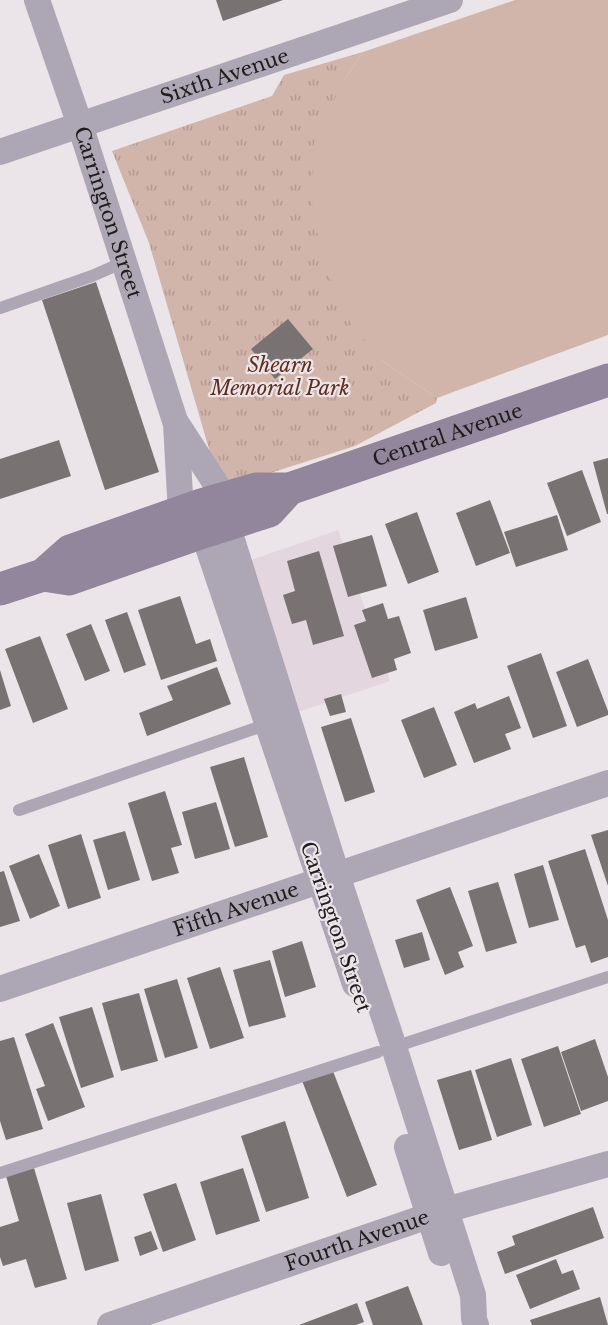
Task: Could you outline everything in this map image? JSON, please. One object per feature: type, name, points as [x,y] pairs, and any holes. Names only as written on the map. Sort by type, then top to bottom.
[{"type":"main road","name":"Central Avenue","points":[[0,589],[43,574],[69,579],[209,517],[269,511],[289,489],[608,380]]},
{"type":"street","name":"Carrington Street","points":[[37,0],[80,125],[176,424],[386,1049],[437,1213],[459,1304],[475,1322]]},
{"type":"street","name":"Sixth Avenue","points":[[0,152],[450,0]]},
{"type":"street","name":"Carrington Street","points":[[176,424],[209,517],[268,724],[328,878]]},
{"type":"street","name":"Fifth Avenue","points":[[0,989],[608,783]]},
{"type":"street","name":"Fourth Avenue","points":[[110,1325],[437,1213],[608,1164]]},
{"type":"lane","points":[[0,308],[92,276],[124,262]]},
{"type":"lane","points":[[20,810],[268,724]]},
{"type":"lane","points":[[0,1173],[608,977]]},
{"type":"shaded area","points":[[338,530],[390,681],[298,712],[248,561]]},
{"type":"green space","points":[[515,0],[608,0],[608,335],[437,398],[381,360],[351,324],[327,270],[312,213],[314,141],[343,82],[363,52]]},
{"type":"green space","name":"Shearn Memorial Park","points":[[363,52],[345,79],[381,360],[437,398],[436,403],[355,446],[236,484],[216,473],[149,243],[112,151],[272,96],[284,75]]},
{"type":"building","points":[[216,0],[283,0],[223,21]]},
{"type":"building","points":[[96,282],[159,472],[105,490],[42,300]]},
{"type":"building","points":[[288,319],[313,349],[275,379],[251,349]]},
{"type":"building","points":[[59,440],[71,476],[0,499],[0,459]]},
{"type":"building","points":[[608,458],[608,514],[607,514],[593,462]]},
{"type":"building","points":[[582,470],[601,522],[567,536],[547,483]]},
{"type":"building","points":[[490,500],[510,553],[476,566],[456,513]]},
{"type":"building","points":[[417,512],[439,572],[408,584],[385,524]]},
{"type":"building","points":[[557,515],[568,550],[516,567],[504,532]]},
{"type":"building","points":[[372,535],[387,586],[348,597],[333,546]]},
{"type":"building","points":[[319,551],[344,636],[313,645],[306,620],[292,624],[283,595],[295,591],[287,561]]},
{"type":"building","points":[[180,596],[196,644],[210,639],[217,661],[161,680],[138,610]]},
{"type":"building","points":[[466,597],[478,638],[435,651],[423,610]]},
{"type":"building","points":[[383,603],[388,619],[399,616],[411,653],[394,659],[397,670],[372,678],[354,625],[366,621],[362,610]]},
{"type":"building","points":[[127,612],[146,665],[124,673],[105,620]]},
{"type":"building","points":[[91,624],[110,671],[85,681],[66,634]]},
{"type":"building","points":[[40,636],[68,709],[33,723],[5,649]]},
{"type":"building","points":[[541,653],[567,726],[533,738],[507,666]]},
{"type":"building","points":[[588,659],[608,715],[577,727],[556,672]]},
{"type":"building","points":[[217,667],[231,704],[147,736],[139,713],[173,700],[167,686]]},
{"type":"building","points":[[0,670],[11,706],[0,710]]},
{"type":"building","points":[[341,694],[346,712],[330,716],[324,699]]},
{"type":"building","points":[[509,696],[521,728],[505,734],[511,749],[474,763],[454,712],[475,703],[477,709]]},
{"type":"building","points":[[434,707],[457,765],[424,778],[401,720]]},
{"type":"building","points":[[351,718],[375,792],[345,802],[321,727]]},
{"type":"building","points":[[244,757],[268,837],[235,847],[210,767]]},
{"type":"building","points":[[165,791],[182,845],[171,848],[179,873],[152,881],[128,803]]},
{"type":"building","points":[[216,802],[230,849],[195,859],[182,812]]},
{"type":"building","points":[[608,830],[608,886],[591,835]]},
{"type":"building","points":[[125,831],[140,880],[108,890],[93,840]]},
{"type":"building","points":[[81,834],[101,898],[68,909],[48,845]]},
{"type":"building","points":[[585,849],[608,920],[608,957],[591,963],[585,945],[576,948],[548,861]]},
{"type":"building","points":[[39,854],[60,906],[30,919],[9,866]]},
{"type":"building","points":[[543,865],[559,920],[529,928],[514,874]]},
{"type":"building","points":[[4,871],[20,921],[0,927],[0,872]]},
{"type":"building","points":[[498,882],[517,943],[486,952],[468,891]]},
{"type":"building","points":[[450,887],[473,946],[458,952],[464,967],[445,975],[416,900]]},
{"type":"building","points":[[422,932],[430,960],[404,968],[395,940]]},
{"type":"building","points":[[302,941],[316,987],[285,997],[272,951]]},
{"type":"building","points":[[270,960],[286,1017],[249,1027],[233,970]]},
{"type":"building","points":[[220,967],[244,1038],[210,1049],[187,978]]},
{"type":"building","points":[[177,979],[198,1048],[165,1058],[144,989]]},
{"type":"building","points":[[139,993],[158,1061],[121,1071],[102,1003]]},
{"type":"building","points":[[92,1007],[114,1077],[81,1088],[59,1017]]},
{"type":"building","points":[[53,1023],[85,1107],[48,1121],[36,1089],[45,1086],[25,1034]]},
{"type":"building","points":[[14,1037],[43,1129],[6,1140],[0,1121],[0,1041]]},
{"type":"building","points":[[595,1039],[608,1077],[608,1101],[581,1111],[561,1052]]},
{"type":"building","points":[[558,1046],[581,1114],[544,1127],[521,1059]]},
{"type":"building","points":[[511,1058],[532,1125],[497,1137],[475,1070]]},
{"type":"building","points":[[331,1066],[377,1185],[347,1197],[301,1078]]},
{"type":"building","points":[[471,1070],[492,1140],[459,1150],[437,1080]]},
{"type":"building","points":[[285,1121],[309,1198],[266,1212],[241,1136]]},
{"type":"building","points":[[34,1168],[67,1279],[35,1288],[26,1259],[3,1266],[0,1257],[0,1227],[19,1221],[6,1176]]},
{"type":"building","points":[[243,1168],[260,1221],[216,1235],[200,1182]]},
{"type":"building","points":[[176,1183],[196,1240],[163,1252],[143,1194]]},
{"type":"building","points":[[101,1194],[119,1261],[85,1271],[67,1203]]},
{"type":"building","points":[[593,1207],[604,1238],[505,1274],[497,1252],[515,1245],[512,1236]]},
{"type":"building","points":[[151,1231],[158,1249],[140,1256],[134,1237]]},
{"type":"building","points":[[556,1259],[562,1274],[573,1270],[580,1289],[530,1309],[516,1275]]},
{"type":"building","points":[[408,1286],[423,1325],[373,1325],[365,1302]]},
{"type":"building","points":[[600,1297],[608,1325],[532,1325],[530,1320]]},
{"type":"building","points":[[357,1303],[364,1322],[356,1325],[299,1325]]}]
